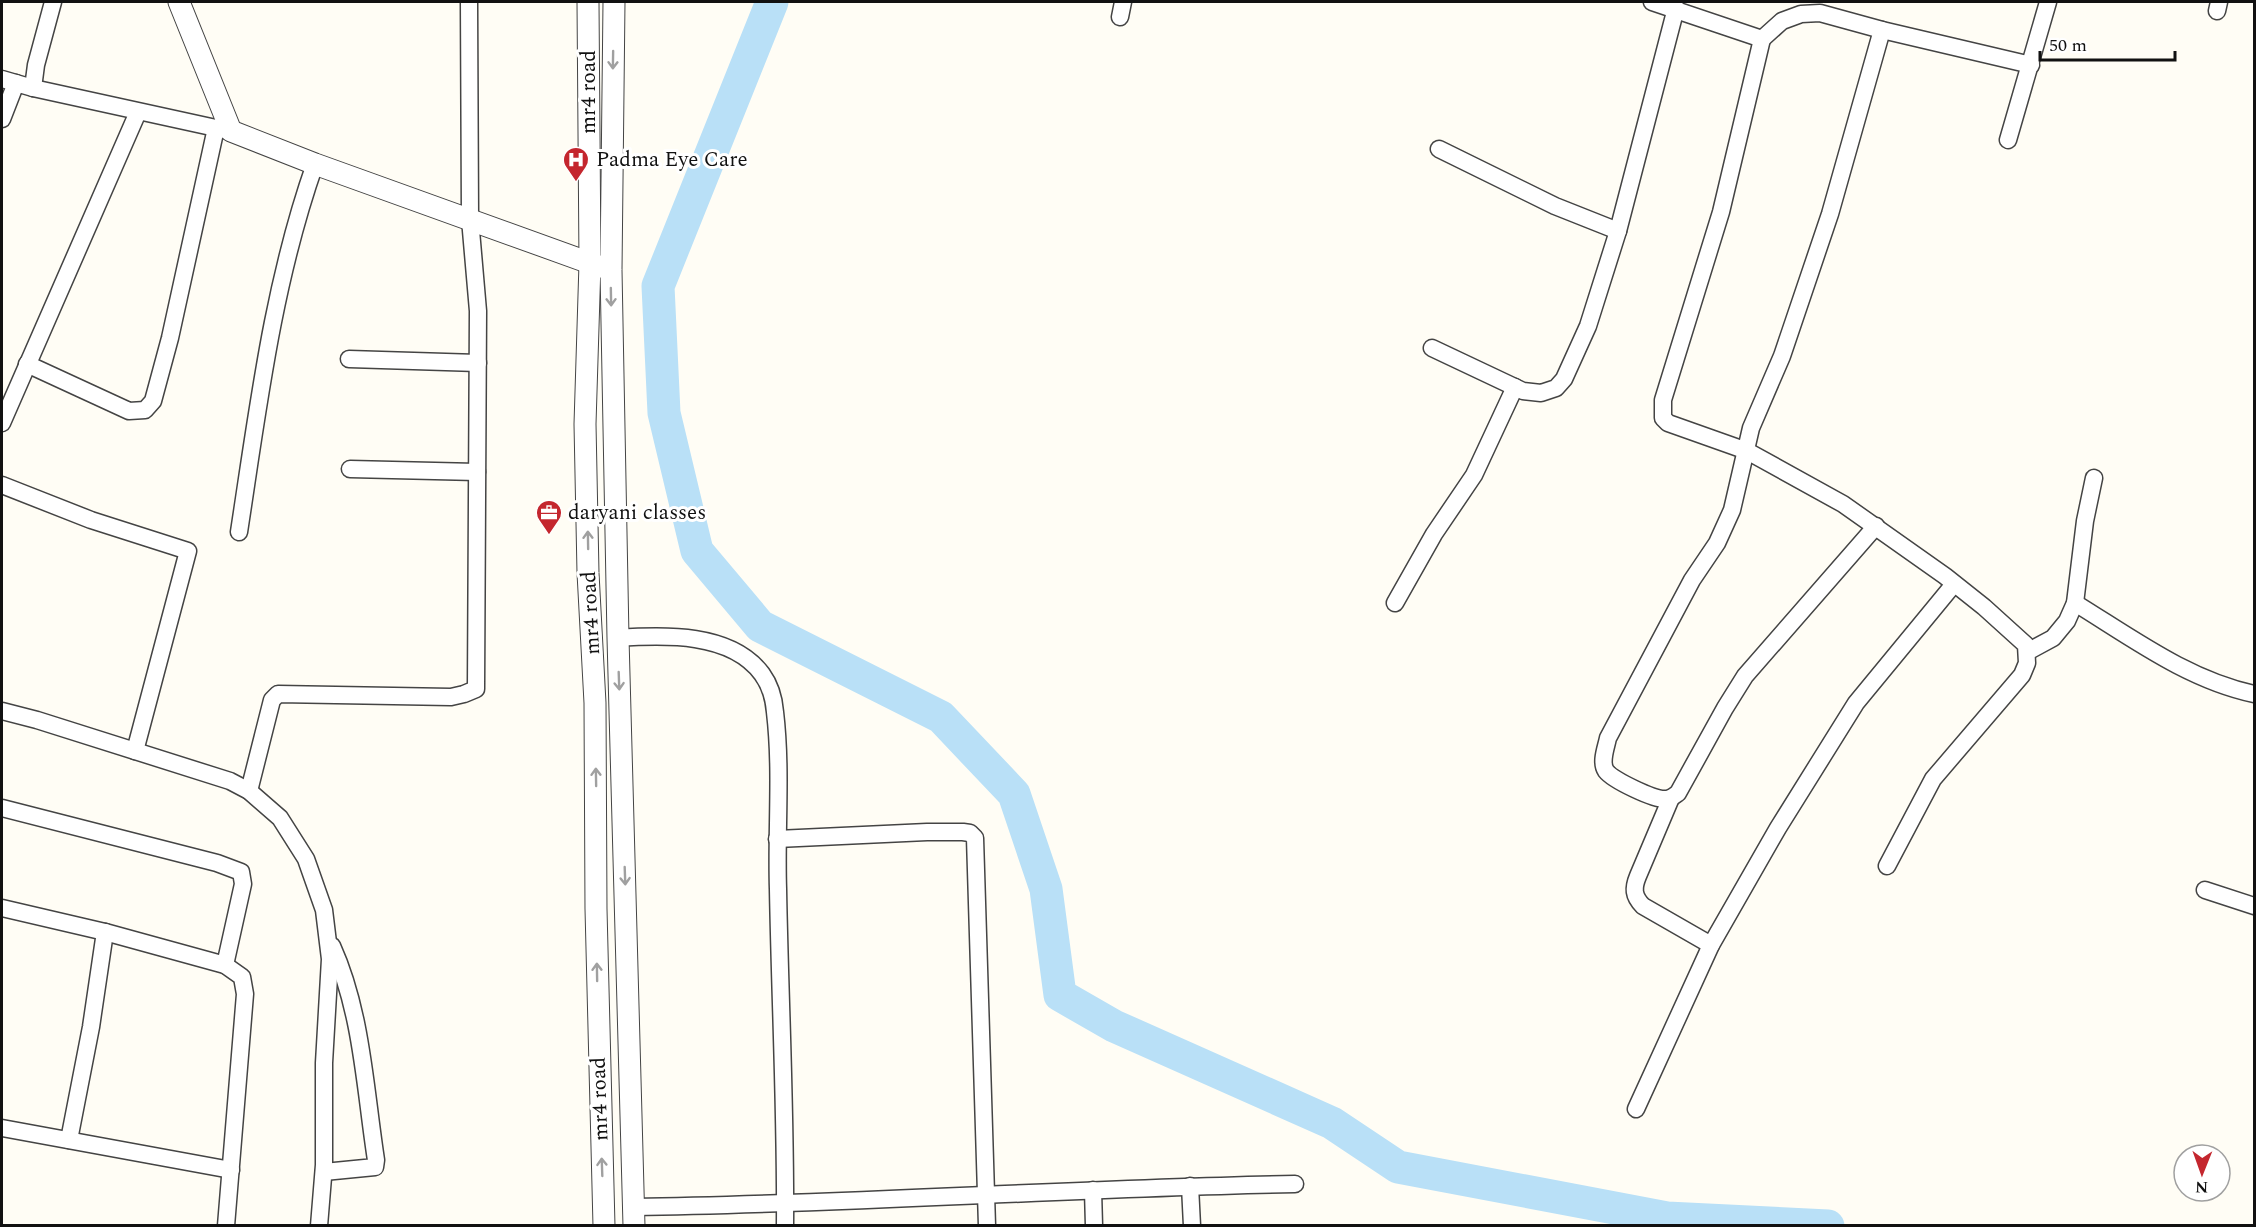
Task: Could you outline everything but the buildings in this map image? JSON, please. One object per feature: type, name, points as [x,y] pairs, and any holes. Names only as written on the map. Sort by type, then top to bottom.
[{"type":"street","points":[[2,119],[17,83],[36,65],[53,2]]},
{"type":"street","points":[[27,364],[129,411],[145,410],[153,402],[224,130],[179,2]]},
{"type":"street","points":[[249,792],[272,700],[278,694],[451,697],[476,689],[478,311],[470,219],[469,2]]},
{"type":"street","name":"mr4 road","points":[[588,2],[590,263],[585,424],[588,573],[595,703],[596,909],[604,1226]]},
{"type":"street","name":"mr4 road","points":[[614,2],[611,270],[618,638],[634,1216]]},
{"type":"street","points":[[1652,2],[1676,8],[1762,39]]},
{"type":"street","points":[[2008,140],[2048,2]]},
{"type":"street","points":[[1431,348],[1523,391],[1541,393],[1556,388],[1564,379],[1588,326],[1618,231],[1676,8]]},
{"type":"street","points":[[1887,866],[1933,778],[2022,675],[2027,663],[2026,645],[1954,584],[1843,504],[1747,451],[1668,423],[1663,418],[1663,400],[1721,212],[1762,39],[1782,21],[1822,8],[1882,30],[2031,65]]},
{"type":"street","points":[[1876,526],[1745,676],[1678,793],[1664,800],[1630,787],[1606,771],[1603,761],[1608,738],[1692,580],[1717,543],[1732,510],[1751,428],[1782,356],[1830,214],[1882,30]]},
{"type":"street","points":[[17,83],[224,130],[611,270]]},
{"type":"street","points":[[2,423],[138,112]]},
{"type":"street","points":[[1439,149],[1555,206],[1618,231]]},
{"type":"street","points":[[239,532],[274,310],[302,203],[315,164]]},
{"type":"street","points":[[349,359],[478,363]]},
{"type":"street","points":[[1395,603],[1434,534],[1474,475],[1515,387]]},
{"type":"street","points":[[350,470],[477,472]]},
{"type":"street","points":[[2027,652],[2053,638],[2067,621],[2076,603],[2085,521],[2094,478]]},
{"type":"street","points":[[2,486],[91,520],[188,551],[135,751]]},
{"type":"street","points":[[1636,1109],[1711,945],[1778,828],[1856,703],[1954,584]]},
{"type":"street","points":[[2076,603],[2175,664],[2229,688],[2254,694]]},
{"type":"street","points":[[618,638],[663,636],[694,638],[720,645],[750,661],[763,675],[771,694],[775,712],[778,780],[777,839],[785,1226]]},
{"type":"street","points":[[2,711],[230,781],[249,792],[280,818],[306,859],[324,910],[330,958],[324,1063],[324,1172],[319,1226]]},
{"type":"street","points":[[1671,798],[1634,886],[1635,898],[1643,906],[1711,945]]},
{"type":"street","points":[[2,808],[217,863],[242,872],[243,884],[225,964]]},
{"type":"street","points":[[777,839],[927,832],[963,832],[975,838],[987,1226]]},
{"type":"street","points":[[2205,890],[2254,906]]},
{"type":"street","points":[[2,911],[105,932],[225,964],[242,977],[245,994],[226,1226]]},
{"type":"street","points":[[69,1140],[91,1027],[105,932]]},
{"type":"street","points":[[324,1172],[375,1167],[376,1160],[359,1044],[345,974],[327,934]]},
{"type":"street","points":[[2,1128],[231,1170]]},
{"type":"street","points":[[634,1216],[985,1194],[1295,1184]]},
{"type":"street","points":[[1190,1186],[1192,1226]]},
{"type":"street","points":[[1093,1190],[1094,1226]]},
{"type":"waterway","points":[[772,2],[658,286],[664,413],[697,551],[760,626],[941,717],[1014,794],[1046,889],[1060,995],[1114,1026],[1332,1123],[1398,1167],[1667,1218],[1828,1226]]},
{"type":"place","name":"Padma Eye Care","points":[[576,183]]},
{"type":"place","name":"daryani classes","points":[[549,536]]}]
